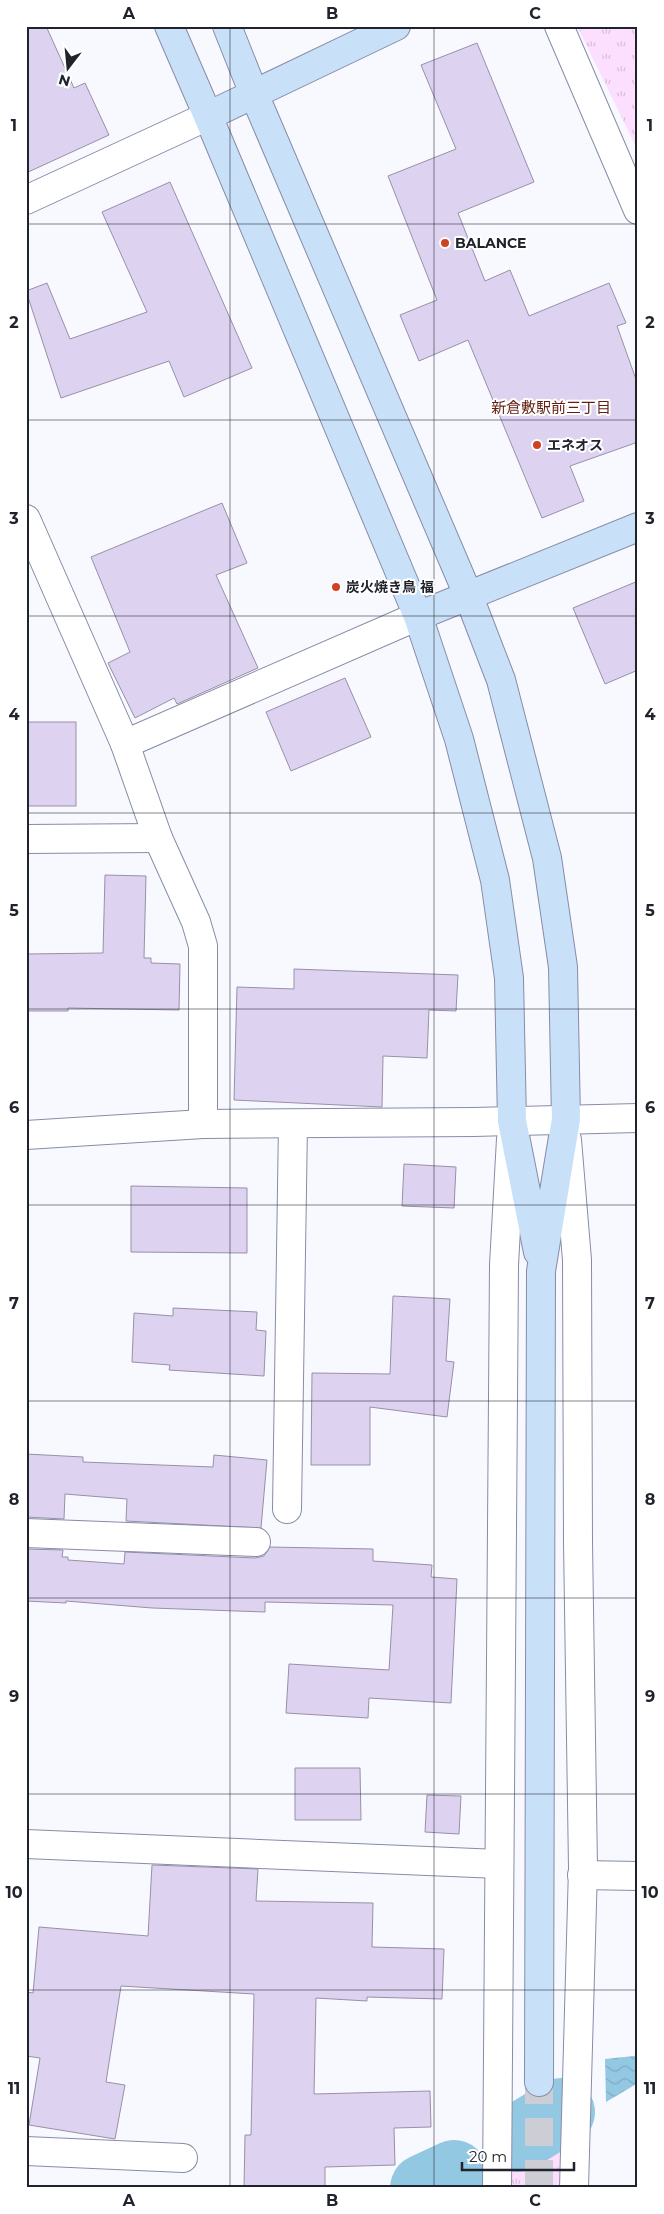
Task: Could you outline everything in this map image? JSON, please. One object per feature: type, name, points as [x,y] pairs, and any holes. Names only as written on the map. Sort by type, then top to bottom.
[{"type":"street","points":[[168,26],[208,116],[418,616],[459,739],[495,880],[509,978],[512,1121],[504,1265],[497,2188]]},
{"type":"street","points":[[227,26],[254,94],[469,596],[501,680],[547,858],[563,967],[566,1119],[577,1260],[582,1875],[574,2188]]},
{"type":"street","points":[[26,200],[396,26]]},
{"type":"street","points":[[559,26],[635,196]]},
{"type":"street","points":[[26,519],[125,744],[158,838],[196,922],[203,946],[203,1124]]},
{"type":"street","points":[[125,744],[418,616],[638,527]]},
{"type":"street","points":[[26,839],[158,838]]},
{"type":"street","points":[[26,1134],[203,1124],[638,1118]]},
{"type":"street","points":[[539,2082],[541,1271],[566,1119]]},
{"type":"street","points":[[512,1121],[541,1271]]},
{"type":"street","points":[[287,1509],[293,1124]]},
{"type":"street","points":[[26,1533],[256,1542]]},
{"type":"street","points":[[26,1844],[499,1864]]},
{"type":"street","points":[[582,1875],[638,1876]]},
{"type":"street","points":[[26,2151],[183,2158]]},
{"type":"green space","points":[[577,26],[638,26],[638,151]]},
{"type":"green space","points":[[565,2148],[565,2188],[512,2188],[512,2172]]},
{"type":"water","points":[[638,2053],[638,2083],[606,2102],[605,2059],[634,2056]]},
{"type":"building","points":[[26,26],[46,26],[74,88],[85,83],[109,135],[26,173]]},
{"type":"building","points":[[477,43],[534,182],[458,213],[485,281],[510,270],[529,316],[609,283],[626,323],[617,326],[638,385],[638,442],[570,466],[584,501],[542,518],[468,340],[419,361],[400,315],[437,300],[388,176],[456,149],[421,65]]},
{"type":"building","points":[[170,182],[252,368],[184,397],[169,361],[61,398],[26,291],[47,283],[70,339],[147,312],[102,212]]},
{"type":"building","points":[[222,503],[247,563],[216,575],[258,668],[177,704],[174,698],[135,718],[108,663],[130,652],[91,557]]},
{"type":"building","points":[[638,581],[638,670],[605,684],[573,608]]},
{"type":"building","points":[[345,678],[371,737],[291,771],[266,712]]},
{"type":"building","points":[[26,722],[76,722],[76,806],[26,806]]},
{"type":"building","points":[[105,875],[146,876],[144,958],[151,958],[151,963],[180,964],[179,1010],[68,1008],[68,1011],[26,1011],[26,954],[103,953]]},
{"type":"building","points":[[294,969],[458,975],[456,1011],[429,1010],[427,1058],[383,1056],[382,1107],[234,1100],[237,987],[294,989]]},
{"type":"building","points":[[404,1164],[456,1167],[454,1208],[402,1206]]},
{"type":"building","points":[[131,1186],[247,1188],[247,1253],[131,1252]]},
{"type":"building","points":[[393,1296],[450,1299],[446,1361],[454,1362],[447,1417],[370,1407],[370,1465],[311,1465],[312,1373],[390,1374]]},
{"type":"building","points":[[173,1308],[257,1312],[256,1330],[266,1331],[264,1376],[169,1370],[170,1365],[132,1362],[134,1313],[173,1316]]},
{"type":"building","points":[[26,1454],[83,1457],[83,1462],[213,1467],[214,1455],[267,1460],[261,1528],[126,1521],[127,1499],[65,1494],[64,1519],[26,1517]]},
{"type":"building","points":[[270,1547],[373,1549],[373,1561],[432,1565],[431,1577],[457,1579],[451,1703],[369,1698],[368,1718],[286,1713],[289,1664],[389,1670],[393,1605],[265,1602],[265,1612],[152,1608],[66,1601],[66,1603],[26,1601],[26,1549],[63,1550],[62,1557],[68,1557],[68,1560],[124,1564],[125,1552],[255,1558],[264,1556]]},
{"type":"building","points":[[295,1768],[360,1768],[361,1820],[295,1820]]},
{"type":"building","points":[[427,1795],[461,1796],[459,1834],[425,1832]]},
{"type":"building","points":[[152,1865],[258,1869],[256,1901],[373,1903],[372,1947],[444,1949],[442,1999],[367,1997],[367,2001],[316,1998],[314,2094],[430,2091],[431,2127],[394,2128],[395,2165],[325,2167],[325,2188],[244,2188],[245,2135],[251,2135],[254,1994],[121,1986],[106,2082],[125,2085],[115,2139],[29,2125],[40,2058],[26,2056],[26,1992],[33,1993],[39,1927],[148,1936]]},
{"type":"waterway","points":[[518,2138],[561,2112]]},
{"type":"waterway","points":[[424,2188],[454,2174]]},
{"type":"tunnel","points":[[539,2082],[539,2188]]},
{"type":"place","name":"BALANCE","points":[[445,243]]},
{"type":"place","name":"エネオス","points":[[537,445]]},
{"type":"place","name":"炭火焼き鳥 福","points":[[336,587]]},
{"type":"district","name":"新倉敷駅前三丁目","points":[[551,408]]}]
